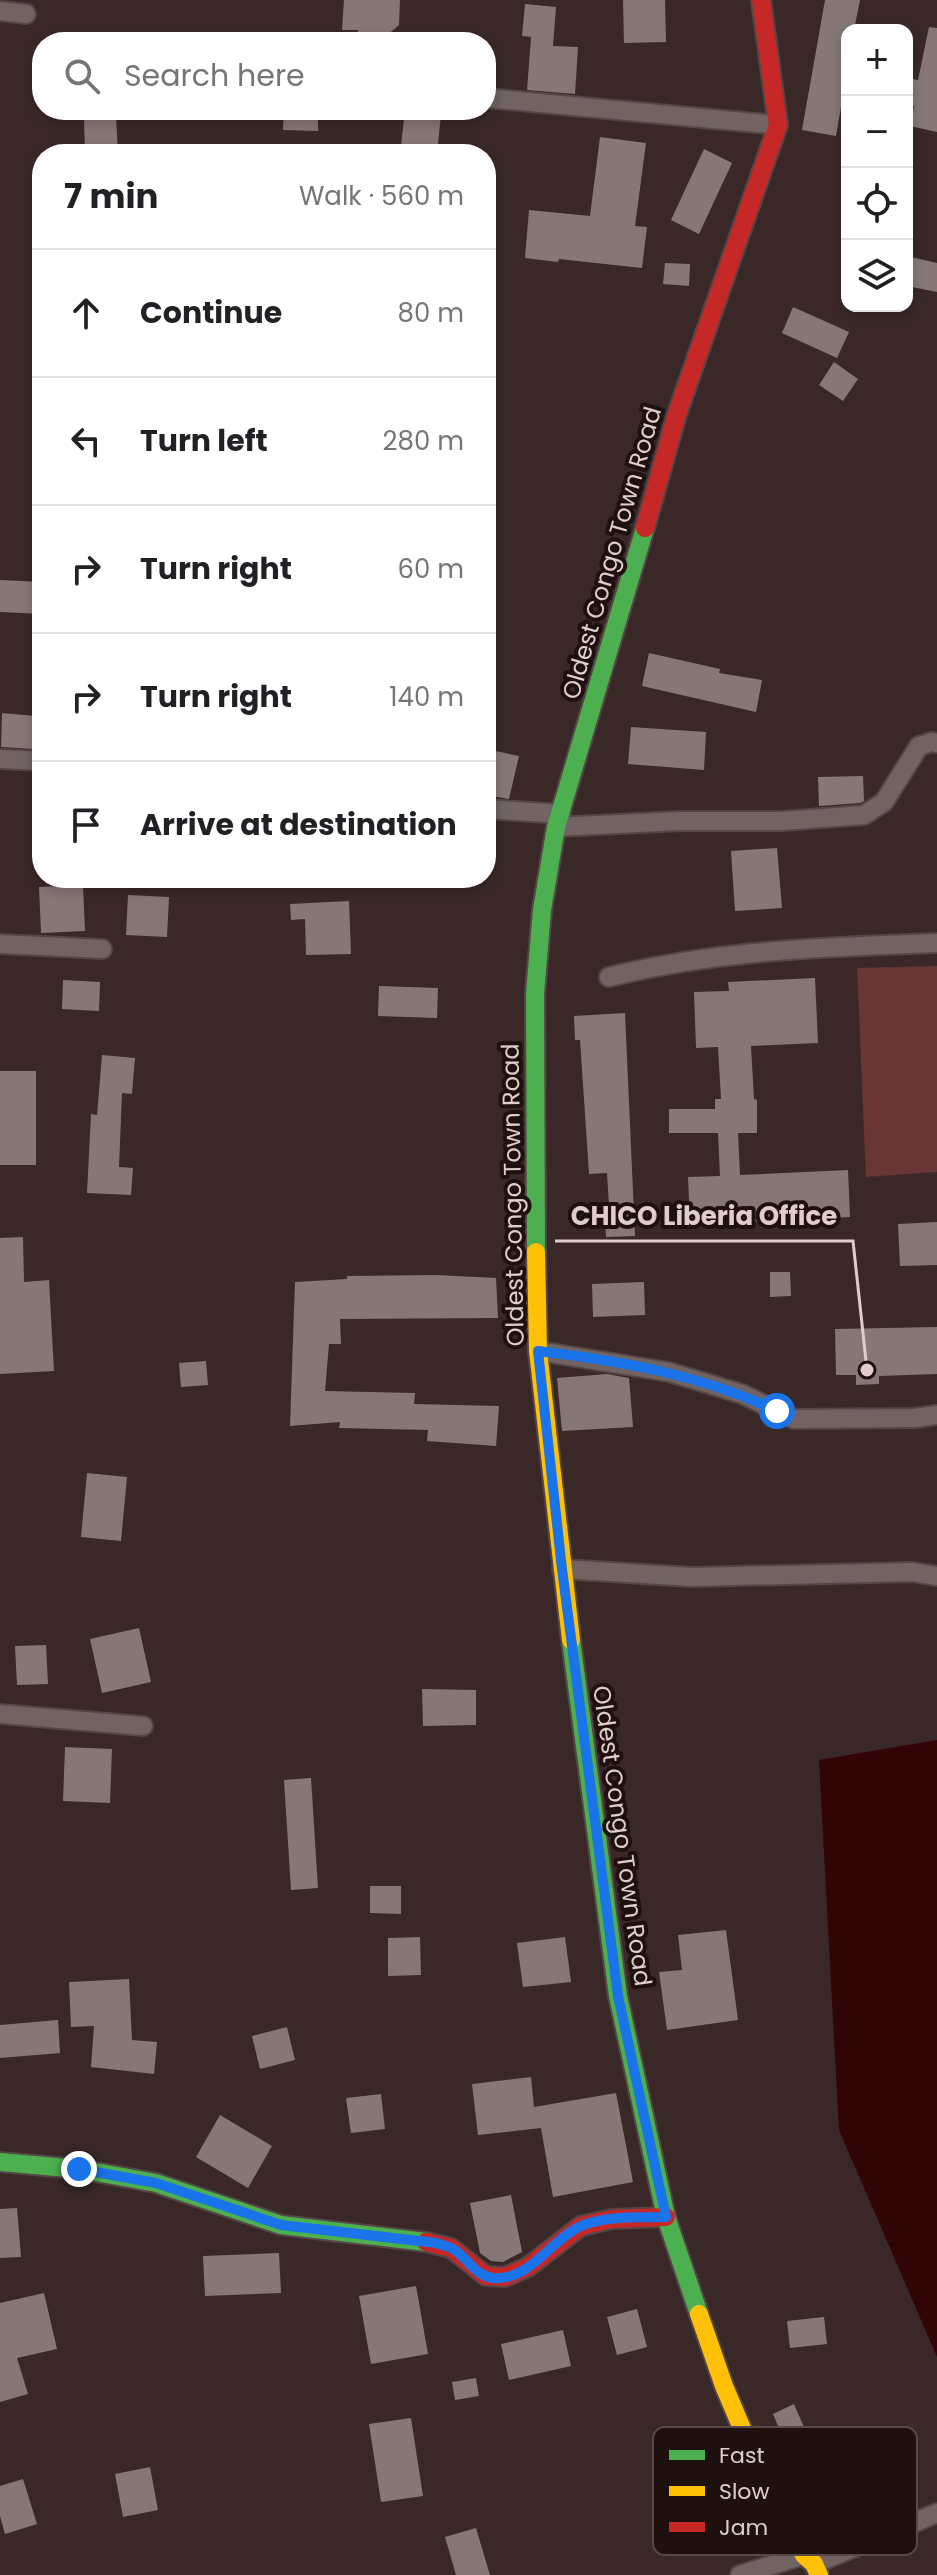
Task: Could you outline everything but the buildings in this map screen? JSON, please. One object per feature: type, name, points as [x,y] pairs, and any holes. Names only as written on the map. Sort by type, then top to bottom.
[{"type":"street","name":"Oldest Congo Town Road","points":[[741,2427],[724,2386],[666,2217],[618,1996],[562,1569],[538,1351],[535,994],[542,910],[558,820],[616,632],[677,414],[778,125],[761,0]]},
{"type":"street","points":[[0,11],[26,14]]},
{"type":"street","points":[[496,99],[778,125]]},
{"type":"street","points":[[496,811],[558,820],[782,821],[864,815],[884,802],[919,746],[937,743]]},
{"type":"street","points":[[0,759],[32,761]]},
{"type":"street","points":[[609,977],[717,957],[937,943]]},
{"type":"street","points":[[0,944],[102,949]]},
{"type":"street","points":[[538,1351],[669,1372],[742,1394],[794,1419],[937,1415]]},
{"type":"street","points":[[562,1569],[692,1577],[912,1572],[937,1576]]},
{"type":"street","points":[[0,1714],[143,1726]]},
{"type":"street","points":[[0,2162],[79,2169],[156,2183],[281,2225],[436,2243],[453,2249],[474,2270],[489,2277],[503,2278],[524,2271],[560,2238],[582,2226],[614,2219],[666,2217]]},
{"type":"street","points":[[917,2521],[937,2513]]},
{"type":"street","points":[[740,2575],[812,2565],[836,2555]]},
{"type":"shaded area","points":[[937,966],[937,1172],[866,1177],[857,968]]},
{"type":"shaded area","points":[[937,1740],[937,2357],[839,2130],[819,1760]]},
{"type":"traffic: fast","points":[[536,1252],[535,994],[542,910],[556,827],[645,528]]},
{"type":"traffic: fast","points":[[571,1640],[618,1996],[666,2217],[699,2314]]},
{"type":"traffic: fast","points":[[0,2162],[79,2169],[156,2183],[281,2225],[426,2242]]},
{"type":"traffic: slow","points":[[536,1252],[538,1351],[571,1640]]},
{"type":"traffic: slow","points":[[699,2314],[741,2427]]},
{"type":"traffic: slow","points":[[804,2555],[814,2564],[819,2575]]},
{"type":"traffic: jam","points":[[645,528],[677,414],[778,125],[761,0]]},
{"type":"traffic: jam","points":[[426,2242],[451,2248],[486,2276],[505,2277],[528,2267],[581,2226],[612,2219],[666,2217]]},
{"type":"place","name":"CHICO Liberia Office","points":[[867,1370]]},
{"type":"route","points":[[79,2169],[156,2183],[281,2225],[436,2243],[453,2249],[474,2270],[489,2277],[503,2278],[524,2271],[560,2238],[582,2226],[614,2219],[666,2217],[618,1996],[562,1569],[538,1351],[669,1372],[742,1394],[777,1411]]}]
